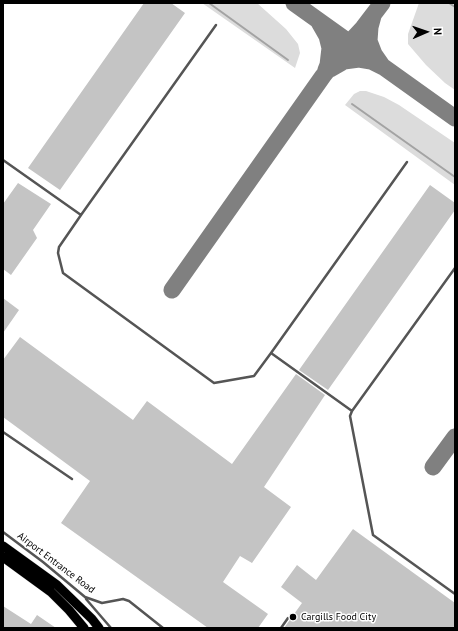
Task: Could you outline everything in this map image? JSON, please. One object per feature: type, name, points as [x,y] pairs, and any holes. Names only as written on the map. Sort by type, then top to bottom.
[{"type":"main road","points":[[3,546],[57,585],[92,619],[99,628]]},
{"type":"main road","points":[[3,557],[51,592],[84,628]]},
{"type":"lane","points":[[216,25],[59,247],[58,253],[63,273],[214,383],[254,376],[407,162]]},
{"type":"lane","points":[[3,160],[81,216]]},
{"type":"lane","points":[[455,268],[352,411],[350,416],[373,535],[455,594]]},
{"type":"lane","points":[[271,353],[352,411]]},
{"type":"lane","points":[[3,432],[72,479]]},
{"type":"lane","name":"Airport Entrance Road","points":[[3,532],[43,562],[85,597],[102,603],[123,599],[129,601],[163,628]]},
{"type":"lane","points":[[85,597],[111,628]]},
{"type":"lane","points":[[281,628],[288,618]]},
{"type":"shaded area","points":[[202,3],[257,3],[286,29],[298,44],[300,53],[295,68]]},
{"type":"shaded area","points":[[419,3],[455,3],[455,90],[445,83],[426,65],[408,44],[408,34]]},
{"type":"shaded area","points":[[360,91],[366,91],[384,97],[399,105],[455,143],[455,185],[345,105],[354,94]]},
{"type":"building","points":[[144,3],[171,3],[185,13],[60,190],[28,168]]},
{"type":"building","points":[[18,183],[51,204],[33,230],[37,238],[11,275],[3,269],[3,204]]},
{"type":"building","points":[[430,185],[455,203],[455,210],[328,390],[299,370]]},
{"type":"building","points":[[3,298],[19,310],[3,333]]},
{"type":"building","points":[[20,337],[133,420],[147,401],[232,464],[296,374],[325,395],[264,487],[291,507],[252,563],[240,556],[223,582],[268,614],[258,628],[208,628],[61,523],[90,481],[3,417],[3,360]]},
{"type":"building","points":[[353,529],[455,603],[455,628],[284,628],[302,603],[281,587],[297,565],[316,580]]},
{"type":"building","points":[[3,606],[31,624],[37,615],[56,628],[3,628]]},
{"type":"waterway","points":[[209,3],[288,60]]},
{"type":"waterway","points":[[449,3],[455,7]]},
{"type":"waterway","points":[[352,104],[455,177]]},
{"type":"taxiway","points":[[294,3],[455,118]]},
{"type":"taxiway","points":[[172,290],[323,76],[382,3]]},
{"type":"taxiway","points":[[330,69],[344,61],[359,59],[371,61],[383,67],[374,54],[369,41],[370,27],[373,16]]},
{"type":"taxiway","points":[[319,22],[327,36],[330,48],[326,70]]},
{"type":"taxiway","points":[[433,467],[455,437]]},
{"type":"place","name":"Cargills Food City","points":[[293,617]]}]
